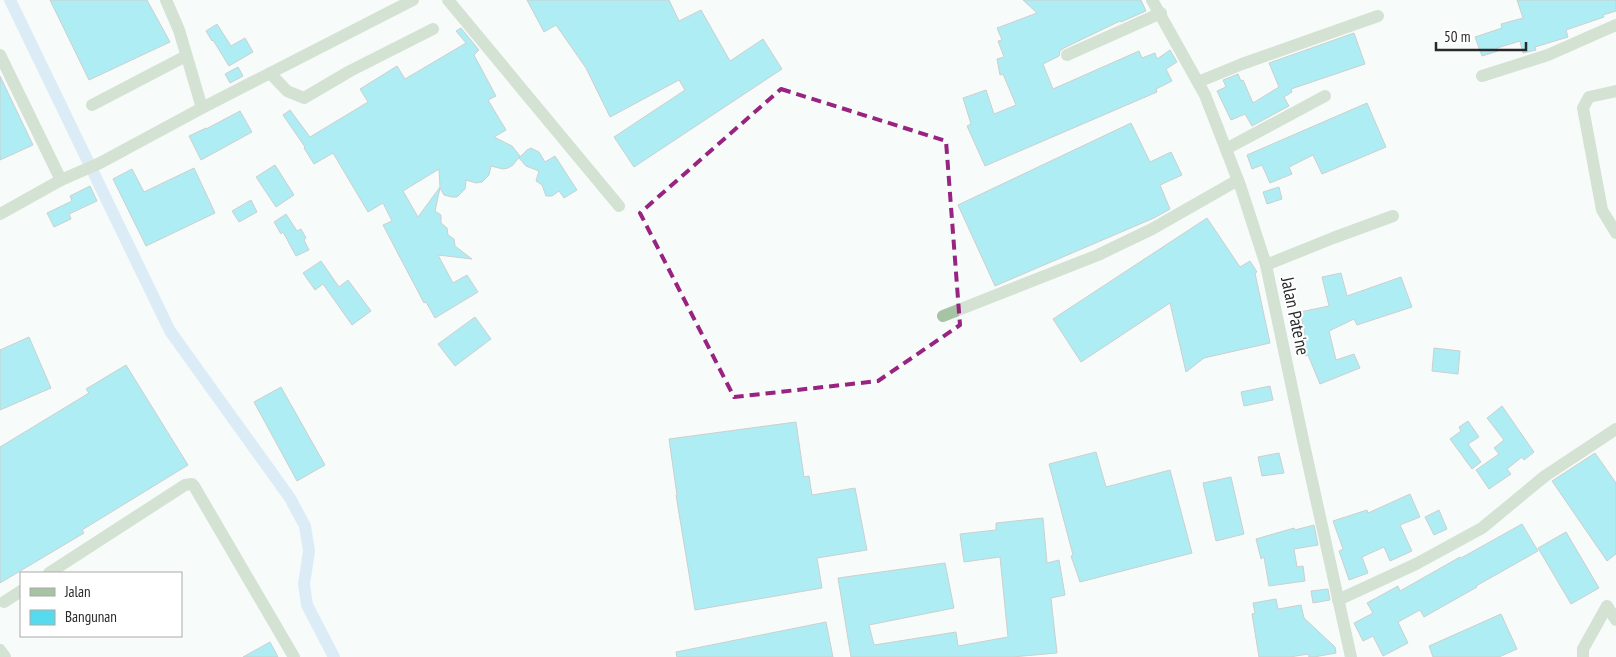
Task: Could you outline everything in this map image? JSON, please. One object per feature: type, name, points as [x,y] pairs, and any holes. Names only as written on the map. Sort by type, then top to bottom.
[{"type":"street","points":[[166,0],[179,30],[202,108]]},
{"type":"street","points":[[0,214],[61,180],[100,163],[202,108],[413,0]]},
{"type":"street","points":[[448,0],[619,206]]},
{"type":"street","name":"Jalan Pate'ne","points":[[1152,0],[1161,13],[1205,95],[1238,180],[1266,265],[1351,657]]},
{"type":"street","points":[[1067,55],[1161,13]]},
{"type":"street","points":[[1198,82],[1242,64],[1378,16]]},
{"type":"street","points":[[1482,76],[1548,55],[1616,25]]},
{"type":"street","points":[[270,73],[287,91],[304,98],[433,29]]},
{"type":"street","points":[[0,55],[61,180]]},
{"type":"street","points":[[92,105],[186,56]]},
{"type":"street","points":[[1616,91],[1590,98],[1583,108],[1602,210],[1616,233]]},
{"type":"street","points":[[1226,149],[1324,96]]},
{"type":"street","points":[[943,316],[1098,255],[1152,229],[1238,180]]},
{"type":"street","points":[[1266,265],[1393,216]]},
{"type":"street","points":[[1338,600],[1416,564],[1482,528],[1545,476],[1616,429]]},
{"type":"street","points":[[51,572],[185,485],[192,484],[294,657]]},
{"type":"street","points":[[4,602],[20,592]]},
{"type":"street","points":[[1583,657],[1583,649],[1607,606],[1616,620]]},
{"type":"street","points":[[0,650],[5,657]]},
{"type":"highlighted area","points":[[781,89],[946,141],[960,325],[878,381],[734,397],[640,213]]},
{"type":"building","points":[[50,0],[147,0],[170,42],[89,80]]},
{"type":"building","points":[[527,0],[669,0],[679,21],[701,10],[730,61],[763,39],[782,69],[634,167],[614,137],[685,90],[679,80],[610,117],[586,68],[556,25],[544,32]]},
{"type":"building","points":[[1023,0],[1141,0],[1146,11],[1120,21],[1064,48],[1060,51],[1059,56],[1043,64],[1053,89],[1139,51],[1142,58],[1155,53],[1157,59],[1170,50],[1177,62],[1166,69],[1172,81],[1156,89],[1157,92],[985,166],[967,126],[971,124],[963,98],[986,90],[994,114],[1016,105],[1003,74],[1000,75],[997,59],[1004,57],[998,41],[1002,40],[997,28],[1037,13]]},
{"type":"building","points":[[1517,0],[1616,0],[1616,11],[1566,30],[1568,37],[1535,47],[1536,50],[1523,53],[1520,41],[1497,48],[1498,51],[1482,56],[1475,37],[1502,28],[1501,24],[1523,18]]},
{"type":"building","points":[[217,24],[231,46],[245,38],[253,52],[229,66],[206,31]]},
{"type":"building","points":[[461,28],[479,50],[474,55],[496,96],[488,100],[506,130],[494,137],[512,146],[520,156],[508,168],[503,169],[491,166],[489,175],[482,182],[476,183],[466,180],[465,189],[457,197],[444,195],[440,188],[435,211],[441,215],[441,223],[447,228],[448,235],[454,239],[455,246],[472,259],[438,255],[453,283],[467,275],[478,292],[435,318],[426,302],[424,303],[383,225],[392,221],[383,203],[368,212],[333,153],[314,164],[283,115],[290,110],[310,137],[368,102],[360,89],[397,66],[405,79],[466,43],[456,31]],"holes":[[[439,169],[440,187],[418,217],[403,191]]]},
{"type":"building","points":[[1354,33],[1365,64],[1291,89],[1292,92],[1284,97],[1289,106],[1252,126],[1245,114],[1231,120],[1217,91],[1226,87],[1223,80],[1238,74],[1241,81],[1243,80],[1253,103],[1279,87],[1269,63]]},
{"type":"building","points":[[238,67],[243,76],[230,83],[225,74]]},
{"type":"building","points":[[0,76],[33,145],[0,160]]},
{"type":"building","points":[[1367,103],[1386,147],[1322,174],[1313,155],[1289,167],[1292,174],[1270,183],[1262,165],[1252,169],[1247,155]]},
{"type":"building","points":[[240,111],[252,132],[201,160],[189,136]]},
{"type":"building","points":[[1131,123],[1150,162],[1171,152],[1182,175],[1160,185],[1170,209],[1154,218],[995,286],[958,205]]},
{"type":"building","points":[[531,148],[539,152],[545,162],[555,156],[577,190],[564,198],[559,191],[552,196],[546,196],[542,185],[536,181],[539,171],[526,166],[519,158]]},
{"type":"building","points":[[275,165],[294,195],[276,207],[256,177]]},
{"type":"building","points":[[194,168],[215,213],[146,246],[113,179],[132,169],[144,192]]},
{"type":"building","points":[[90,186],[97,201],[69,214],[71,219],[54,227],[47,213],[72,201],[70,196]]},
{"type":"building","points":[[1279,187],[1282,199],[1267,204],[1263,192]]},
{"type":"building","points":[[251,200],[257,212],[239,222],[232,211]]},
{"type":"building","points":[[286,214],[297,231],[301,229],[309,250],[296,256],[283,232],[281,234],[274,222]]},
{"type":"building","points":[[1207,218],[1240,267],[1250,261],[1257,272],[1255,273],[1270,343],[1204,358],[1186,372],[1170,303],[1081,362],[1053,319]]},
{"type":"building","points":[[321,261],[339,287],[348,280],[371,311],[352,325],[323,284],[315,290],[303,273]]},
{"type":"building","points":[[1341,273],[1347,296],[1401,277],[1412,307],[1357,325],[1354,319],[1329,331],[1336,360],[1354,354],[1360,368],[1320,384],[1308,355],[1305,356],[1300,335],[1305,334],[1300,312],[1329,306],[1322,277]]},
{"type":"building","points":[[475,317],[491,339],[455,366],[438,344]]},
{"type":"building","points":[[29,337],[51,388],[0,410],[0,350]]},
{"type":"building","points":[[1434,348],[1460,351],[1458,374],[1432,371]]},
{"type":"building","points":[[126,365],[188,465],[82,530],[84,533],[0,583],[0,447],[89,393],[86,389]]},
{"type":"building","points":[[1270,386],[1273,400],[1244,406],[1241,392]]},
{"type":"building","points":[[281,387],[325,465],[297,481],[254,402]]},
{"type":"building","points":[[1502,406],[1534,452],[1524,460],[1522,457],[1507,469],[1511,474],[1489,489],[1476,470],[1499,454],[1494,448],[1504,440],[1487,418]]},
{"type":"building","points":[[1468,421],[1479,437],[1468,444],[1481,462],[1472,469],[1450,439],[1461,431],[1459,427]]},
{"type":"building","points":[[796,422],[804,477],[809,476],[812,495],[855,488],[867,550],[817,558],[822,588],[695,610],[669,439]]},
{"type":"building","points":[[1096,452],[1106,487],[1170,470],[1192,553],[1080,582],[1071,556],[1073,555],[1049,464]]},
{"type":"building","points":[[1279,453],[1284,473],[1262,476],[1258,457]]},
{"type":"building","points":[[1595,453],[1616,483],[1616,554],[1607,561],[1552,481]]},
{"type":"building","points":[[1231,477],[1244,534],[1216,541],[1203,483]]},
{"type":"building","points":[[1410,494],[1420,517],[1400,525],[1412,551],[1390,561],[1384,547],[1362,557],[1368,573],[1349,580],[1339,551],[1343,549],[1333,521],[1367,510],[1368,513]]},
{"type":"building","points":[[1439,510],[1447,529],[1434,535],[1425,517]]},
{"type":"building","points":[[1043,518],[1047,563],[1059,560],[1065,595],[1051,598],[1057,653],[1012,657],[851,657],[838,578],[945,563],[954,608],[869,625],[874,645],[956,632],[958,646],[1008,637],[1000,557],[964,562],[960,534],[996,530],[996,523]]},
{"type":"building","points":[[1522,524],[1538,551],[1424,617],[1420,610],[1398,622],[1408,643],[1383,656],[1373,636],[1363,641],[1354,623],[1373,613],[1367,603],[1398,586],[1400,591]]},
{"type":"building","points":[[1314,525],[1318,545],[1294,549],[1297,567],[1303,566],[1305,581],[1269,586],[1264,557],[1261,559],[1256,539],[1294,528],[1295,530]]},
{"type":"building","points":[[1566,532],[1599,588],[1571,604],[1538,548]]},
{"type":"building","points":[[1328,589],[1330,600],[1313,603],[1311,591]]},
{"type":"building","points":[[1276,599],[1278,609],[1301,605],[1304,618],[1335,647],[1336,653],[1314,657],[1309,657],[1308,654],[1290,657],[1259,657],[1252,614],[1255,613],[1253,603]]},
{"type":"building","points":[[1501,614],[1517,649],[1499,657],[1433,657],[1429,646]]},
{"type":"building","points":[[826,622],[833,657],[677,657],[676,652]]},
{"type":"building","points":[[270,642],[278,657],[243,657]]},
{"type":"waterway","points":[[10,0],[170,331],[290,498],[305,526],[309,551],[304,584],[307,605],[334,657]]}]
